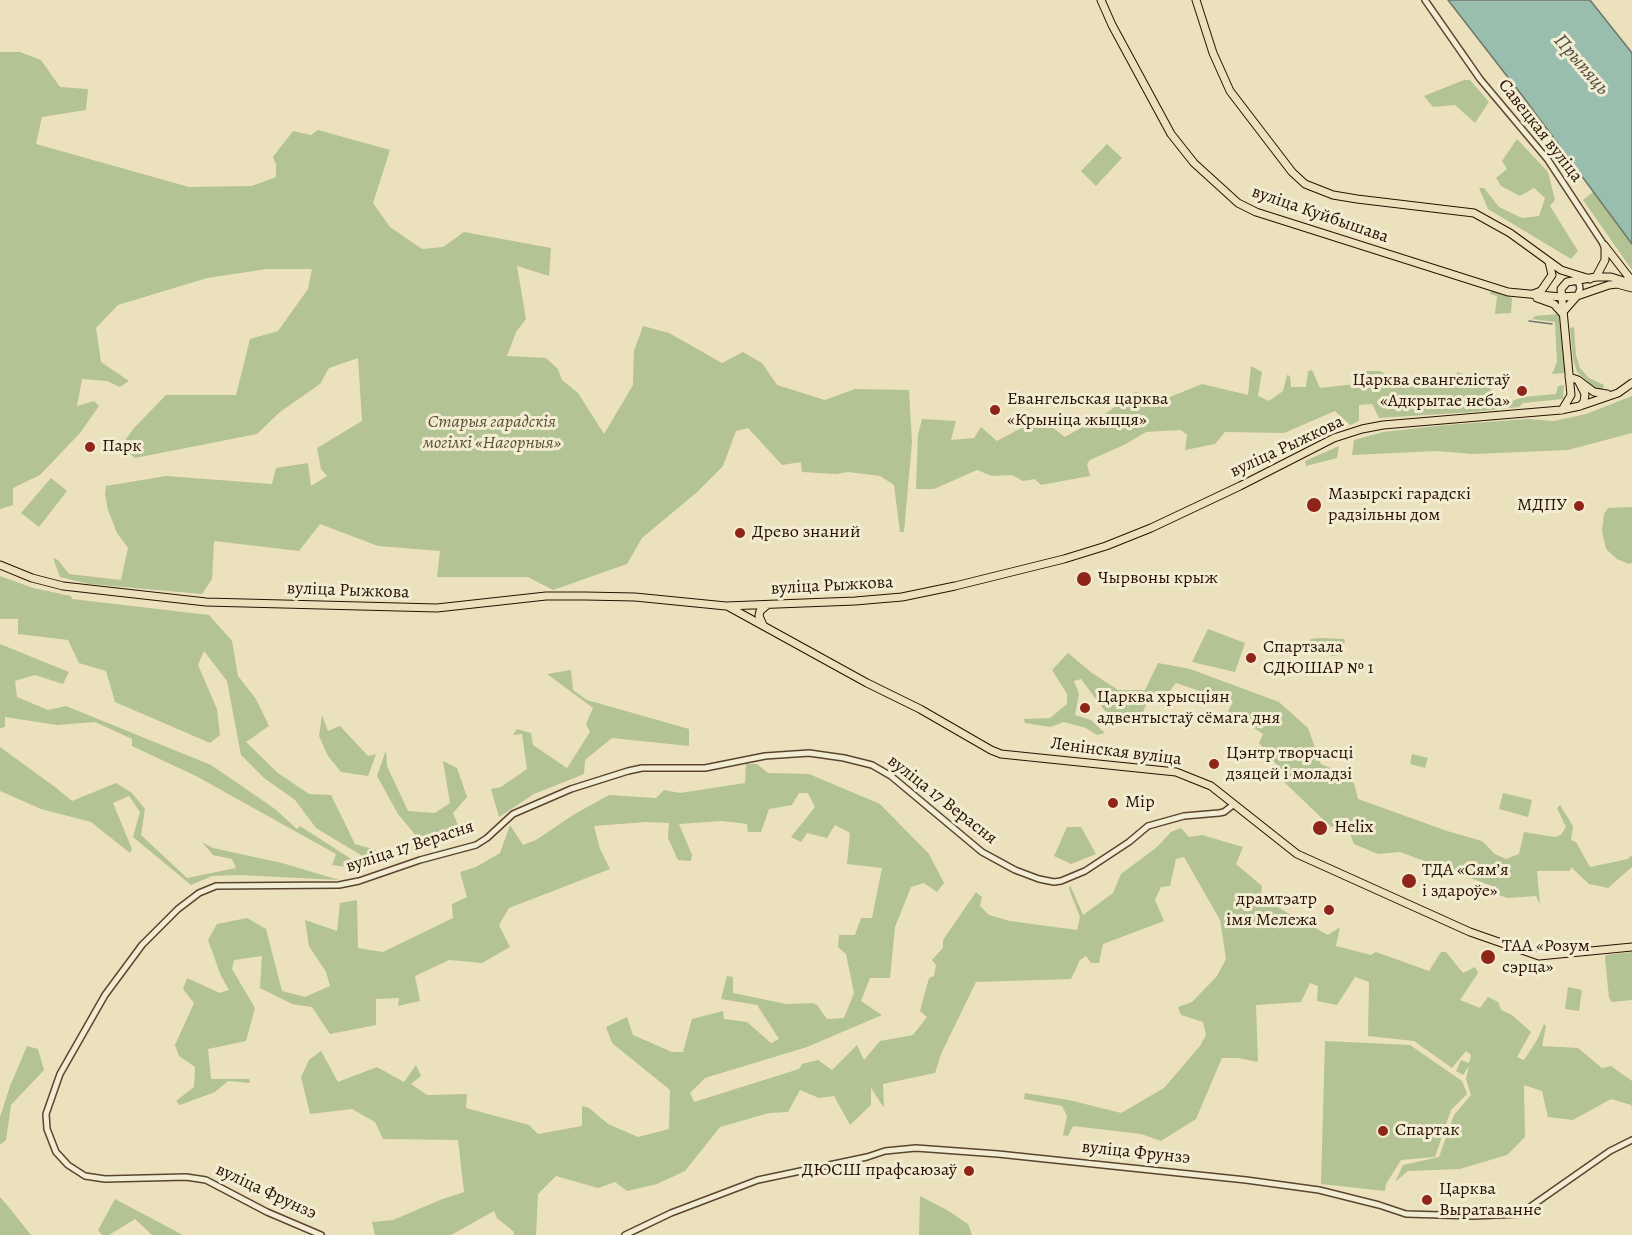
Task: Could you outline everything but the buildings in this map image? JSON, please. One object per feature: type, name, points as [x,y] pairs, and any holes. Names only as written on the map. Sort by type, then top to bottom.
[{"type":"main road","name":"вуліца Куйбышава","points":[[1101,0],[1112,25],[1171,134],[1194,163],[1238,203],[1256,212],[1508,292],[1529,295],[1561,293],[1577,296],[1609,285],[1632,284]]},
{"type":"main road","points":[[1196,0],[1213,53],[1230,91],[1292,172],[1305,184],[1333,195],[1474,213],[1510,233],[1561,270],[1593,278]]},
{"type":"main road","points":[[1593,278],[1605,260],[1604,244]]},
{"type":"main road","name":"Савецкая вуліца","points":[[1604,244],[1632,284]]},
{"type":"main road","points":[[1529,295],[1541,291],[1548,283],[1552,275],[1549,262]]},
{"type":"main road","points":[[1549,262],[1561,293],[1571,395],[1562,410]]},
{"type":"main road","points":[[1609,285],[1618,275],[1619,264]]},
{"type":"main road","points":[[1561,293],[1567,282],[1593,278],[1615,278],[1632,284]]},
{"type":"main road","points":[[1529,295],[1554,304],[1562,313]]},
{"type":"main road","points":[[1562,313],[1577,296]]},
{"type":"main road","points":[[1569,377],[1602,395],[1618,393]]},
{"type":"main road","points":[[1569,377],[1580,406],[1584,402],[1585,394],[1578,380]]},
{"type":"main road","name":"вуліца Рыжкова","points":[[0,565],[48,584],[206,602],[436,608],[546,596],[585,596],[635,597],[726,606],[902,597],[1084,553],[1150,528],[1240,486],[1334,438],[1362,429],[1405,423],[1562,410],[1618,393],[1632,383]]},
{"type":"main road","points":[[763,625],[759,616],[760,611],[768,604]]},
{"type":"main road","name":"Ленінская вуліца","points":[[726,606],[1001,754],[1176,772],[1211,786],[1297,854],[1406,904],[1510,946],[1539,956],[1632,947]]},
{"type":"street","name":"Савецкая вуліца","points":[[1425,0],[1480,79],[1548,160],[1604,244]]},
{"type":"street","points":[[1574,281],[1579,284],[1580,289],[1577,296]]},
{"type":"street","name":"вуліца 17 Верасня","points":[[125,1177],[105,1179],[85,1176],[68,1165],[56,1152],[47,1129],[46,1113],[60,1074],[105,995],[122,971],[142,945],[178,909],[199,893],[216,886],[339,885],[359,881],[420,860],[476,845],[513,814],[571,789],[628,771],[642,768],[705,768],[765,756],[809,753],[872,765],[891,776],[982,852],[1015,870],[1054,882],[1085,871],[1129,842],[1148,826],[1184,816],[1219,813],[1233,805]]},
{"type":"street","name":"вуліца Фрунзэ","points":[[625,1235],[671,1212],[758,1180],[867,1157],[885,1151],[916,1148],[998,1154],[1246,1180],[1318,1190],[1406,1214],[1474,1216],[1520,1214],[1610,1151],[1632,1140]]},
{"type":"street","name":"вуліца Фрунзэ","points":[[125,1177],[186,1177],[206,1180],[267,1212],[321,1235]]},
{"type":"green space","name":"Старыя гарадскія могілкі «Нагорныя»","points":[[0,52],[20,52],[41,60],[60,87],[88,89],[86,110],[42,117],[36,144],[189,187],[252,186],[276,177],[276,164],[273,157],[293,131],[311,135],[318,130],[390,150],[373,203],[390,227],[422,249],[443,247],[464,232],[551,248],[549,276],[517,266],[526,319],[516,332],[507,356],[546,358],[558,369],[562,380],[578,393],[604,434],[633,385],[634,351],[643,326],[669,333],[722,363],[743,352],[762,363],[777,385],[825,400],[855,389],[909,390],[912,442],[904,532],[900,532],[894,485],[880,476],[848,472],[836,474],[802,472],[801,462],[782,465],[748,428],[736,431],[723,466],[696,493],[642,538],[627,564],[553,590],[528,577],[437,577],[440,551],[378,546],[320,524],[299,551],[214,541],[212,579],[202,594],[89,584],[60,577],[53,558],[58,560],[69,574],[121,580],[128,548],[117,533],[108,510],[106,486],[166,476],[272,484],[276,468],[308,463],[311,486],[327,476],[321,469],[317,448],[362,421],[358,358],[329,368],[320,384],[280,412],[257,434],[135,458],[120,447],[134,428],[166,395],[236,395],[250,339],[278,331],[308,289],[312,269],[267,269],[207,278],[118,305],[96,328],[101,362],[129,381],[120,387],[107,381],[82,379],[77,406],[94,401],[99,406],[80,433],[40,475],[13,488],[13,505],[0,509]]},
{"type":"green space","points":[[1464,80],[1470,80],[1489,102],[1475,123],[1455,105],[1433,107],[1424,96]]},
{"type":"green space","points":[[1517,139],[1548,172],[1555,200],[1550,206],[1578,251],[1571,259],[1488,209],[1479,188],[1484,188],[1499,207],[1522,218],[1539,216],[1545,198],[1534,188],[1520,196],[1501,186],[1496,178],[1507,169],[1502,161]]},
{"type":"green space","points":[[1107,144],[1122,158],[1096,186],[1081,171]]},
{"type":"green space","points":[[1593,192],[1632,244],[1632,270],[1583,200]]},
{"type":"green space","points":[[1491,290],[1512,298],[1511,313],[1495,314],[1497,296],[1490,294]]},
{"type":"green space","points":[[1559,314],[1565,373],[1552,374],[1557,362],[1555,322],[1532,319],[1535,316]]},
{"type":"green space","points":[[1574,327],[1576,355],[1580,368],[1589,378],[1604,385],[1603,389],[1596,389],[1577,372],[1573,359],[1570,328]]},
{"type":"green space","points":[[1251,366],[1262,372],[1258,396],[1269,401],[1283,391],[1287,375],[1290,376],[1291,387],[1306,387],[1308,371],[1312,370],[1320,388],[1355,384],[1361,371],[1380,371],[1410,387],[1455,383],[1457,372],[1483,380],[1504,404],[1523,397],[1556,394],[1558,386],[1564,385],[1563,399],[1523,403],[1519,407],[1474,412],[1379,418],[1372,404],[1359,405],[1359,421],[1350,425],[1335,411],[1284,433],[1225,432],[1215,444],[1185,450],[1187,435],[1181,430],[1146,432],[1090,460],[1087,464],[1090,476],[1041,485],[1035,479],[1023,481],[1012,475],[992,476],[977,470],[934,489],[916,489],[918,435],[922,419],[956,421],[951,440],[974,438],[981,427],[997,441],[1040,418],[1065,437],[1105,414],[1135,392],[1165,399],[1202,384],[1248,395]]},
{"type":"green space","points":[[1632,396],[1632,433],[1568,450],[1473,454],[1437,451],[1352,455],[1354,440],[1383,432],[1528,419],[1554,421],[1586,414]]},
{"type":"green space","points":[[1339,446],[1337,458],[1306,466],[1305,461]]},
{"type":"green space","points":[[51,478],[67,491],[39,527],[21,513]]},
{"type":"green space","points":[[1632,507],[1632,563],[1629,564],[1617,559],[1606,549],[1602,531],[1604,514],[1608,508]]},
{"type":"green space","points":[[0,576],[33,588],[71,596],[72,599],[209,615],[232,641],[238,676],[256,699],[269,726],[246,742],[278,773],[309,794],[331,795],[355,844],[376,850],[374,863],[316,828],[295,800],[264,778],[241,755],[227,681],[204,651],[198,665],[217,709],[220,735],[210,743],[115,702],[106,671],[79,663],[68,640],[18,634],[18,619],[0,619]]},
{"type":"green space","points":[[1208,629],[1245,643],[1235,672],[1192,662]]},
{"type":"green space","points":[[1311,639],[1344,639],[1345,641],[1338,655],[1333,656],[1310,649]]},
{"type":"green space","points":[[0,644],[69,672],[63,684],[35,675],[15,681],[17,697],[48,710],[66,706],[211,765],[275,809],[297,829],[300,826],[359,864],[356,868],[332,865],[336,854],[196,776],[132,746],[132,739],[95,722],[57,725],[5,717],[5,727],[0,728]]},
{"type":"green space","points":[[1068,653],[1092,673],[1118,690],[1145,690],[1158,663],[1190,669],[1279,702],[1308,728],[1321,764],[1340,772],[1341,777],[1354,783],[1358,799],[1482,841],[1495,854],[1506,859],[1519,854],[1524,832],[1555,837],[1561,835],[1566,827],[1557,808],[1560,805],[1573,826],[1571,840],[1576,842],[1590,867],[1628,859],[1632,855],[1632,867],[1608,888],[1589,884],[1571,867],[1570,871],[1537,871],[1540,905],[1536,896],[1507,898],[1491,892],[1492,886],[1400,852],[1378,854],[1354,844],[1349,832],[1330,826],[1282,780],[1284,774],[1259,743],[1263,734],[1228,711],[1233,702],[1176,683],[1168,693],[1157,691],[1150,695],[1141,717],[1127,721],[1105,711],[1081,679],[1074,681],[1079,694],[1075,715],[1091,720],[1105,733],[1097,735],[1086,728],[1064,722],[1050,727],[1025,723],[1024,719],[1050,718],[1067,704],[1067,694],[1052,670]]},
{"type":"green space","points":[[571,670],[573,690],[587,700],[689,729],[689,746],[612,738],[585,760],[584,774],[534,794],[499,817],[491,789],[501,787],[527,769],[522,734],[513,735],[517,729],[531,733],[533,745],[567,768],[590,732],[586,724],[593,708],[547,674]]},
{"type":"green space","points":[[322,715],[328,731],[340,726],[368,756],[376,754],[368,776],[341,772],[328,756],[319,736]]},
{"type":"green space","points":[[0,747],[72,801],[116,783],[132,793],[145,809],[141,835],[187,878],[236,868],[232,859],[213,855],[202,842],[213,848],[282,863],[339,880],[239,875],[212,876],[191,885],[133,837],[140,812],[129,796],[113,803],[132,849],[130,853],[91,822],[41,809],[0,791]]},
{"type":"green space","points":[[386,750],[387,766],[408,811],[435,813],[450,803],[443,761],[457,768],[467,797],[453,813],[460,830],[470,830],[470,836],[418,838],[398,814],[377,776]]},
{"type":"green space","points":[[1412,754],[1428,758],[1425,768],[1410,764]]},
{"type":"green space","points":[[746,764],[757,764],[768,773],[809,774],[880,804],[929,854],[944,883],[937,892],[924,883],[911,887],[895,927],[890,978],[870,978],[861,1001],[882,1015],[807,1047],[705,1078],[690,1093],[694,1102],[799,1069],[802,1064],[818,1060],[832,1070],[857,1045],[864,1060],[880,1041],[913,1035],[927,1017],[920,1011],[929,978],[934,976],[936,965],[932,960],[943,948],[943,940],[976,892],[982,897],[980,906],[989,915],[1010,921],[1077,930],[1080,917],[1069,889],[1070,885],[1083,915],[1113,893],[1121,874],[1157,847],[1171,832],[1181,828],[1189,837],[1202,835],[1243,847],[1236,864],[1262,886],[1261,895],[1284,911],[1328,935],[1340,927],[1336,946],[1371,955],[1376,952],[1429,971],[1441,952],[1446,952],[1463,973],[1475,967],[1478,973],[1460,1000],[1480,1008],[1488,997],[1498,1002],[1501,1010],[1512,1015],[1531,1032],[1517,1057],[1524,1060],[1544,1024],[1546,1026],[1542,1046],[1578,1048],[1602,1068],[1611,1066],[1632,1081],[1632,1108],[1631,1105],[1611,1099],[1573,1120],[1548,1117],[1542,1091],[1524,1085],[1525,1137],[1507,1155],[1460,1169],[1408,1171],[1395,1182],[1403,1165],[1439,1157],[1454,1115],[1471,1095],[1466,1079],[1469,1066],[1463,1075],[1456,1071],[1461,1060],[1469,1063],[1471,1055],[1466,1051],[1452,1068],[1414,1041],[1368,1036],[1369,982],[1355,977],[1337,1005],[1317,1001],[1318,986],[1310,983],[1301,1002],[1256,1005],[1258,1062],[1222,1058],[1196,1119],[1161,1141],[1141,1134],[1073,1126],[1068,1136],[1063,1135],[1067,1116],[1062,1106],[1024,1099],[1025,1093],[1069,1100],[1121,1113],[1164,1088],[1200,1046],[1206,1035],[1203,1022],[1181,1015],[1178,1007],[1192,1002],[1217,976],[1226,959],[1220,920],[1184,857],[1176,859],[1170,886],[1161,887],[1155,900],[1164,921],[1103,944],[1099,963],[1091,963],[1086,956],[1080,960],[1071,979],[976,982],[941,1054],[935,1073],[883,1084],[884,1108],[871,1088],[871,1105],[850,1125],[834,1096],[819,1098],[800,1090],[788,1112],[769,1113],[720,1127],[685,1171],[657,1184],[627,1191],[615,1182],[598,1188],[556,1176],[538,1194],[536,1235],[514,1235],[514,1232],[497,1218],[494,1211],[451,1235],[375,1235],[372,1222],[393,1220],[464,1192],[458,1140],[383,1139],[375,1122],[352,1109],[310,1114],[301,1077],[309,1060],[321,1051],[338,1082],[377,1067],[404,1082],[416,1065],[421,1076],[411,1084],[427,1095],[467,1094],[466,1108],[529,1125],[538,1134],[582,1126],[582,1106],[589,1108],[608,1124],[638,1137],[669,1129],[670,1090],[612,1043],[606,1027],[627,1017],[633,1035],[672,1052],[683,1052],[692,1019],[723,1011],[724,1019],[747,1022],[771,1043],[779,1039],[757,1005],[721,999],[727,976],[733,977],[733,993],[786,1004],[813,1003],[827,1019],[844,1018],[854,993],[846,954],[838,947],[839,935],[855,935],[861,918],[872,918],[882,868],[847,864],[850,833],[835,825],[827,838],[807,833],[801,842],[791,837],[815,807],[808,793],[799,793],[792,805],[769,809],[761,832],[748,832],[747,824],[722,821],[679,824],[692,855],[691,861],[678,860],[668,838],[669,823],[646,822],[594,826],[600,849],[610,869],[509,908],[499,925],[510,947],[482,963],[449,960],[415,976],[420,1001],[398,1006],[399,998],[376,999],[376,1025],[330,1034],[312,1007],[292,1004],[260,988],[262,956],[234,960],[232,969],[255,1008],[246,1041],[208,1049],[211,1079],[249,1079],[250,1083],[228,1081],[215,1092],[180,1105],[176,1101],[194,1087],[195,1067],[179,1056],[175,1045],[194,1003],[183,989],[187,978],[220,993],[229,990],[221,976],[208,940],[217,924],[247,918],[266,929],[282,991],[305,997],[330,986],[326,972],[309,946],[305,920],[337,931],[340,903],[357,900],[358,948],[383,952],[453,918],[452,904],[467,897],[460,872],[476,867],[500,853],[510,825],[523,845],[536,840],[573,815],[609,795],[656,798],[664,790],[680,793],[745,783]]},
{"type":"green space","points":[[1503,793],[1532,800],[1528,817],[1499,809]]},
{"type":"green space","points":[[1067,827],[1081,827],[1096,854],[1071,864],[1054,856]]},
{"type":"green space","points":[[1632,952],[1632,1000],[1612,1002],[1609,998],[1606,955]]},
{"type":"green space","points":[[1568,987],[1582,990],[1579,1011],[1565,1009]]},
{"type":"green space","name":"Спартак","points":[[1325,1041],[1410,1045],[1462,1081],[1467,1094],[1451,1110],[1435,1157],[1401,1160],[1386,1184],[1385,1191],[1321,1184]]},
{"type":"green space","points":[[27,1046],[38,1049],[44,1070],[11,1105],[6,1140],[0,1145],[0,1117]]},
{"type":"green space","points":[[920,1196],[968,1224],[972,1235],[919,1235]]},
{"type":"green space","points":[[0,1197],[7,1205],[31,1235],[0,1235]]},
{"type":"green space","points":[[115,1199],[181,1235],[152,1235],[135,1219],[109,1235],[102,1235],[98,1230]]},
{"type":"water","name":"Прыпяць","points":[[1448,0],[1590,0],[1632,53],[1632,244],[1524,98]]},
{"type":"waterway","points":[[1529,321],[1552,324]]},
{"type":"place","name":"Царква евангелістаў «Адкрытае неба»","points":[[1522,391]]},
{"type":"place","name":"Евангельская царква «Крыніца жыцця»","points":[[995,410]]},
{"type":"place","name":"Парк","points":[[90,447]]},
{"type":"place","name":"Мазырскі гарадскі радзільны дом","points":[[1314,505]]},
{"type":"place","name":"МДПУ","points":[[1579,506]]},
{"type":"place","name":"Древо знаний","points":[[740,533]]},
{"type":"place","name":"Чырвоны крыж","points":[[1084,579]]},
{"type":"place","name":"Спартзала СДЮШАР № 1","points":[[1251,658]]},
{"type":"place","name":"Царква хрысціян адвентыстаў сёмага дня","points":[[1085,708]]},
{"type":"place","name":"Цэнтр творчасці дзяцей і моладзі","points":[[1214,764]]},
{"type":"place","name":"Мір","points":[[1113,803]]},
{"type":"place","name":"Helix","points":[[1320,828]]},
{"type":"place","name":"ТДА «Сямʼя і здароўе»","points":[[1409,881]]},
{"type":"place","name":"драмтэатр імя Мележа","points":[[1329,910]]},
{"type":"place","name":"ТАА «Розум сэрца»","points":[[1488,957]]},
{"type":"place","name":"Спартак","points":[[1383,1131]]},
{"type":"place","name":"ДЮСШ прафсаюзаў","points":[[969,1171]]},
{"type":"place","name":"Царква Выратаванне","points":[[1427,1200]]}]
